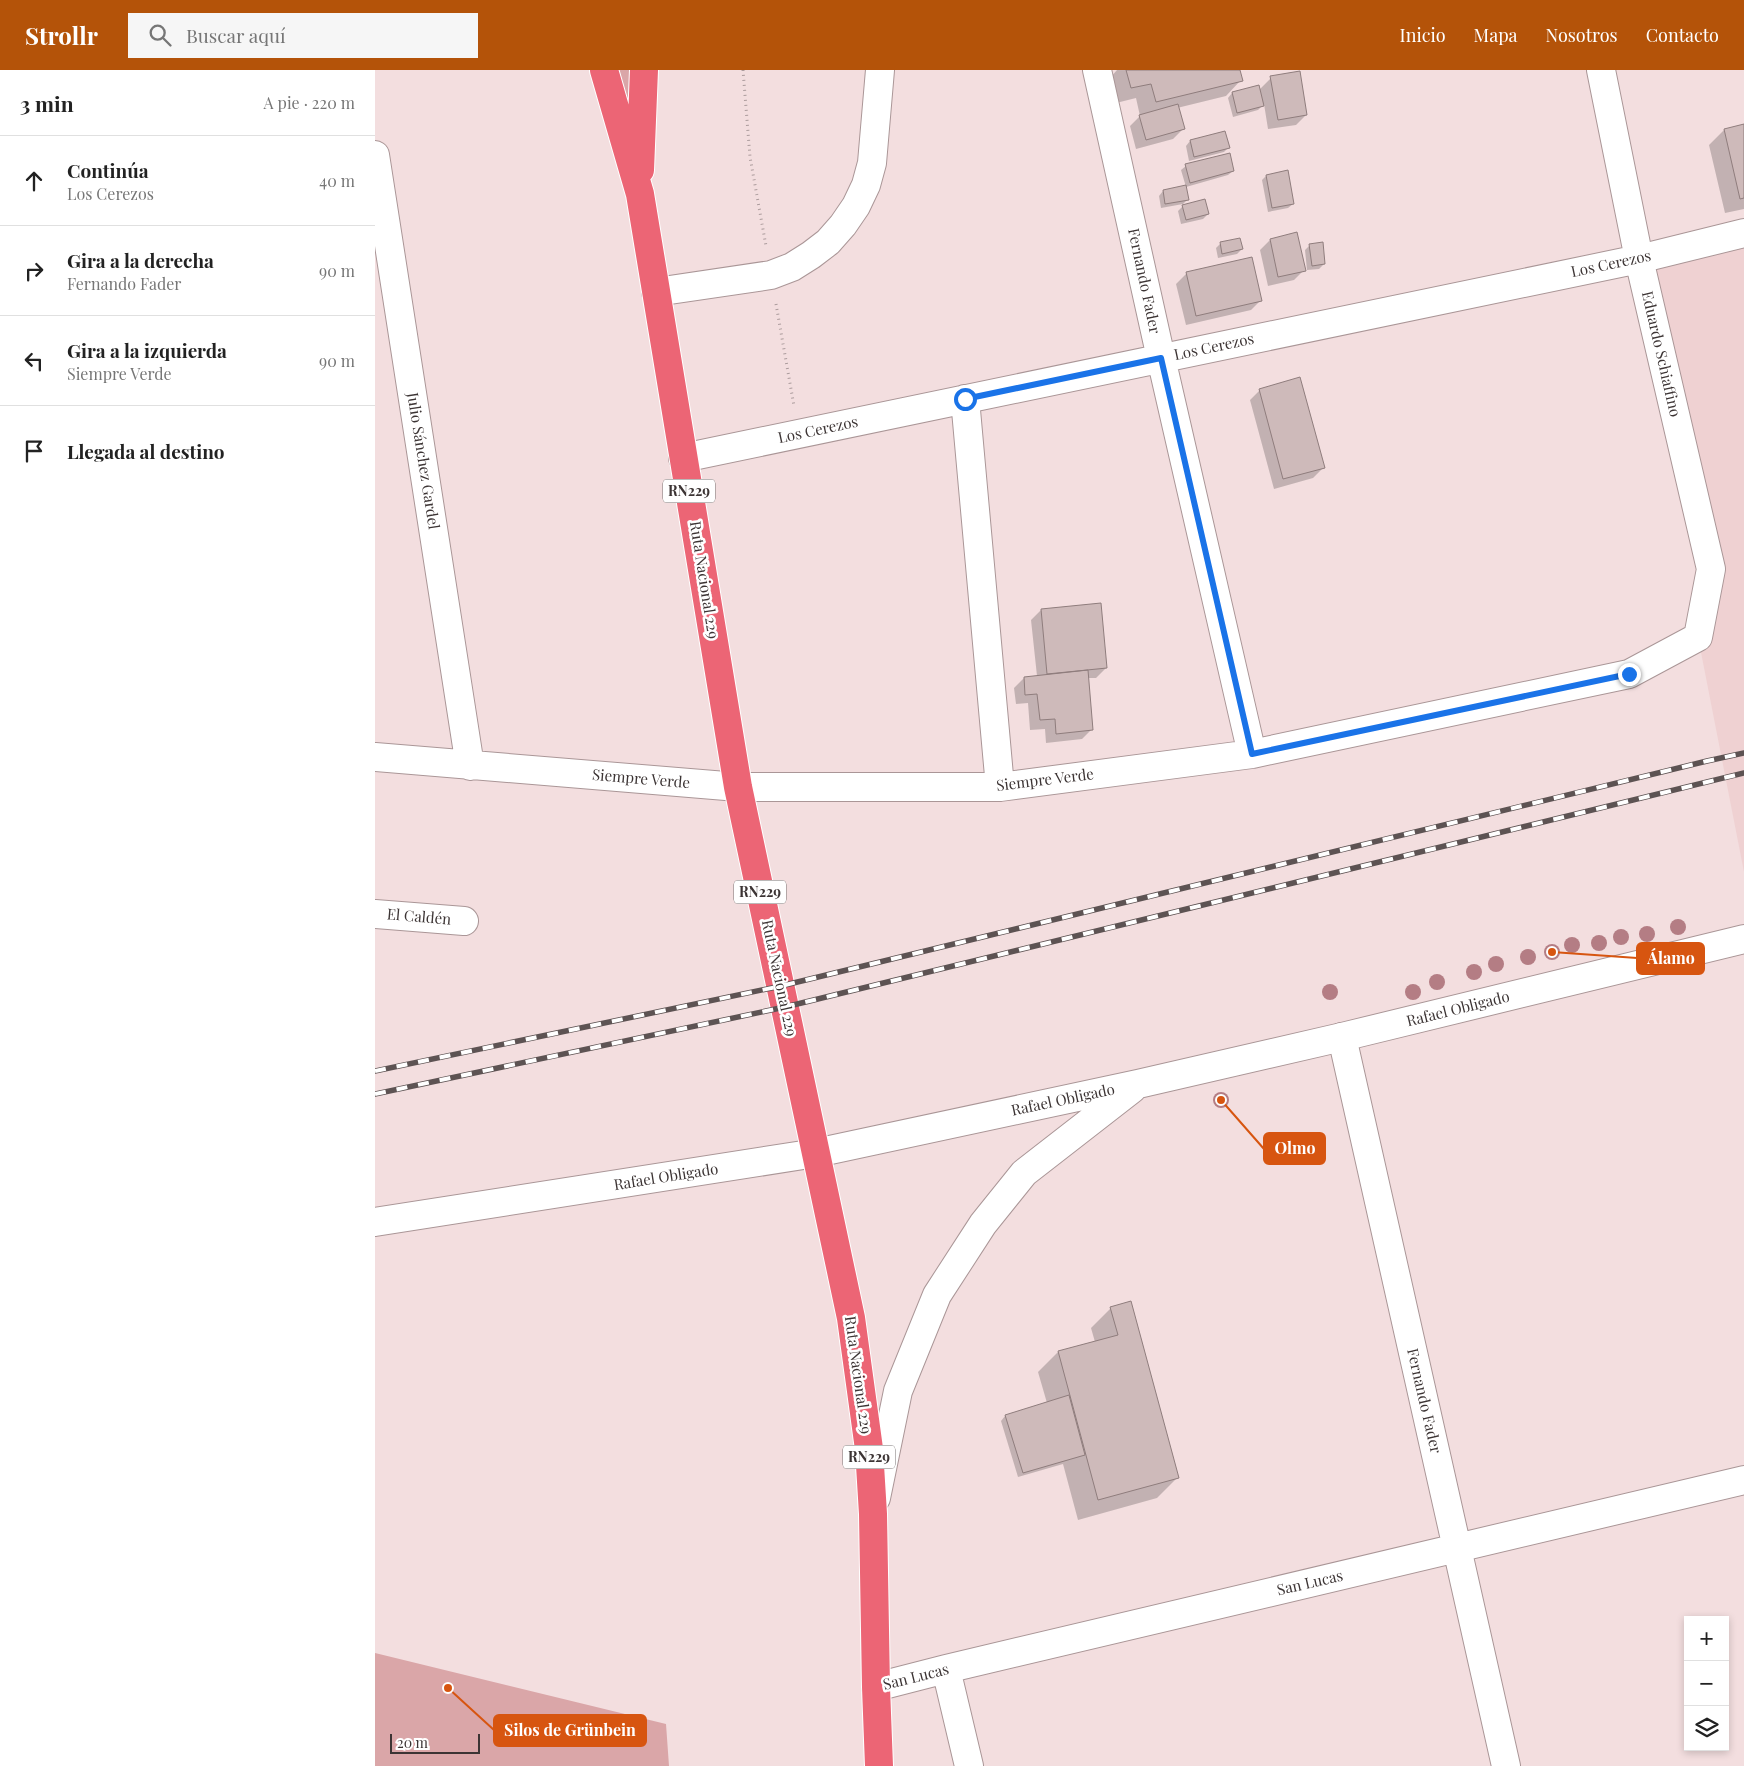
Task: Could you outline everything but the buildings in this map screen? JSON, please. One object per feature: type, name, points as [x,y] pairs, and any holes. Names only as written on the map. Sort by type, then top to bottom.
[{"type":"highway","name":"Ruta Nacional 229","points":[[604,70],[639,194],[738,787],[851,1318],[869,1449],[873,1514],[879,1766]]},
{"type":"highway","name":"Ruta Nacional 229","points":[[639,194],[644,70]]},
{"type":"street","points":[[656,292],[771,275],[792,267],[828,242],[856,206],[866,185],[872,163],[880,70]]},
{"type":"street","name":"Fernando Fader","points":[[1097,70],[1252,754]]},
{"type":"street","name":"Eduardo Schiaffino","points":[[1601,70],[1639,259],[1711,569],[1698,637]]},
{"type":"street","name":"Julio Sánchez Gardel","points":[[375,155],[470,766]]},
{"type":"street","name":"Los Cerezos","points":[[683,458],[1639,259],[1744,233]]},
{"type":"street","points":[[965,399],[1001,786]]},
{"type":"street","name":"Siempre Verde","points":[[375,757],[738,787],[1001,786],[1252,754],[1629,674],[1698,637]]},
{"type":"street","name":"El Caldén","points":[[375,914],[464,921]]},
{"type":"street","name":"Rafael Obligado","points":[[375,1222],[816,1154],[1138,1084],[1342,1037],[1744,939]]},
{"type":"street","name":"Fernando Fader","points":[[1342,1037],[1506,1766]]},
{"type":"street","points":[[873,1514],[898,1391],[937,1295],[983,1224],[1024,1173],[1138,1084]]},
{"type":"street","name":"San Lucas","points":[[876,1687],[1744,1480]]},
{"type":"street","points":[[946,1669],[969,1766]]},
{"type":"shaded area","points":[[614,70],[635,70],[636,101],[627,109]]},
{"type":"shaded area","points":[[1744,233],[1744,872],[1698,637],[1711,569],[1639,259]]},
{"type":"shaded area","points":[[375,1653],[666,1724],[669,1766],[375,1766]]},
{"type":"railway","points":[[375,1071],[781,986],[1744,753]]},
{"type":"railway","points":[[375,1094],[785,1007],[1744,773]]},
{"type":"place","name":"Álamo","points":[[1552,952]]},
{"type":"place","name":"Olmo","points":[[1221,1100]]},
{"type":"place","name":"Silos de Grünbein","points":[[448,1688]]},
{"type":"route","points":[[965,399],[1161,358],[1252,754],[1629,674]]}]
